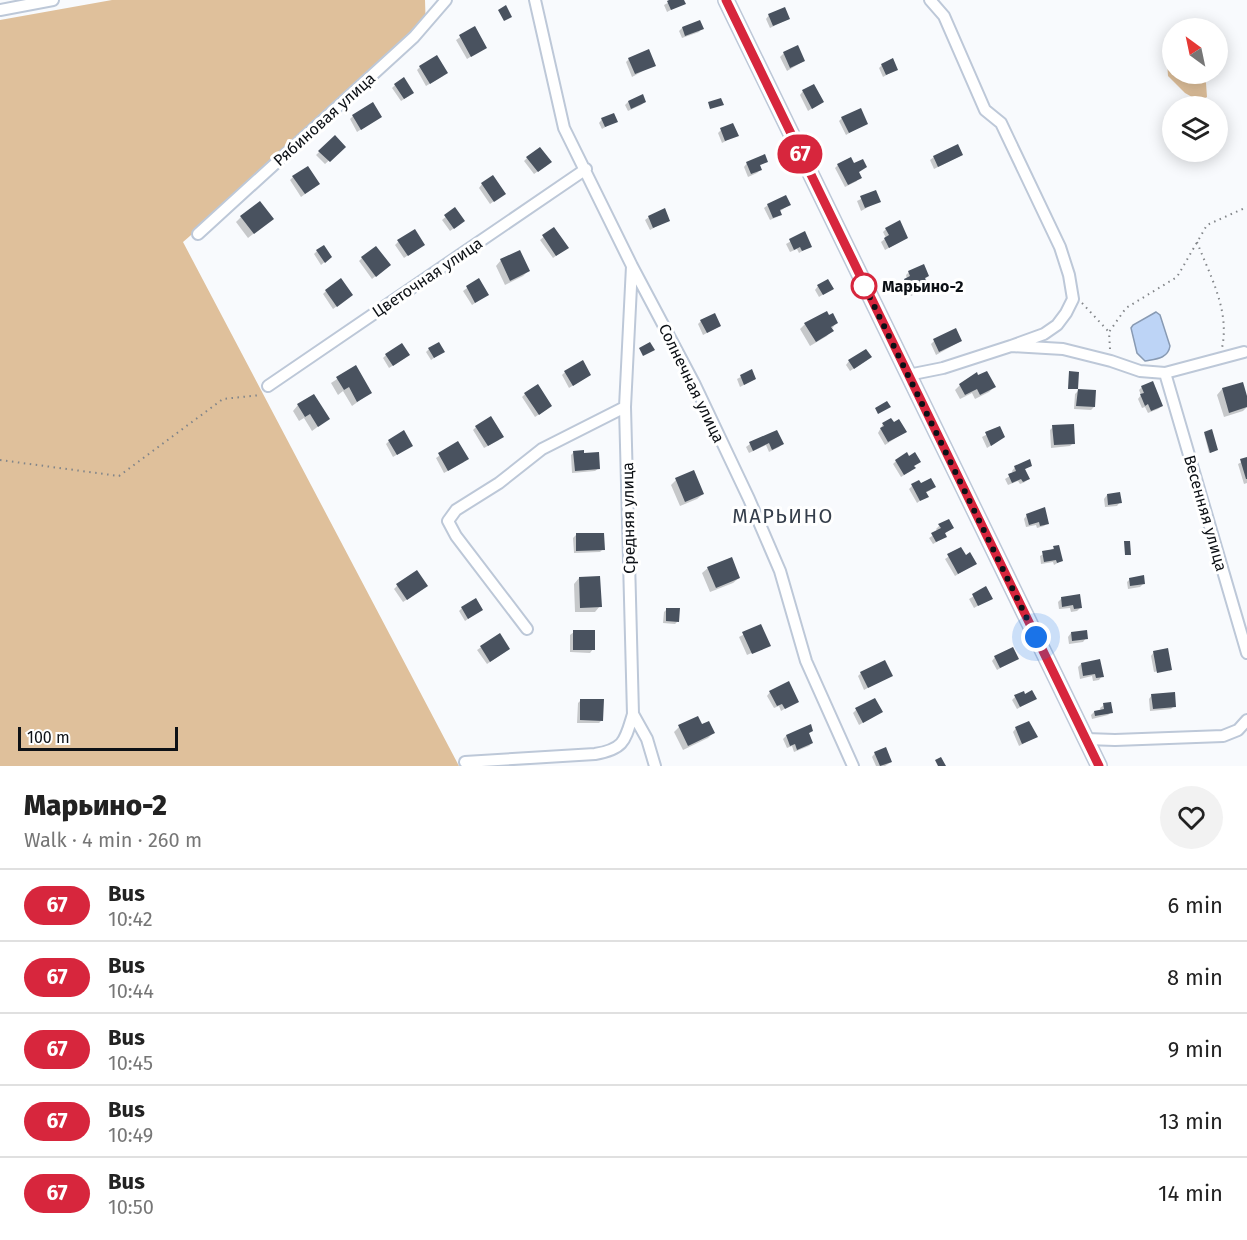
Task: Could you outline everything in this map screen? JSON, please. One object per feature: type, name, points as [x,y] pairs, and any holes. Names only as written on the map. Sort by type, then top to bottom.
[{"type":"main road","points":[[726,0],[1099,766]]},
{"type":"street","points":[[0,10],[53,0]]},
{"type":"street","name":"Рябиновая улица","points":[[198,234],[414,37],[446,0]]},
{"type":"street","name":"Солнечная улица","points":[[535,0],[564,128],[632,266],[694,383],[749,499],[780,571],[806,661],[854,766]]},
{"type":"street","points":[[908,375],[942,368],[1044,334],[1057,325],[1073,298],[1060,247],[1001,123],[985,110],[944,16],[930,0]]},
{"type":"street","name":"Цветочная улица","points":[[265,390],[586,169]]},
{"type":"street","name":"Средняя улица","points":[[632,266],[625,407],[633,714],[647,739],[655,766]]},
{"type":"street","points":[[1011,346],[1063,349],[1140,371],[1165,373],[1244,352]]},
{"type":"street","name":"Весенняя улица","points":[[1165,373],[1247,653]]},
{"type":"street","points":[[527,629],[456,536],[448,521],[456,510],[499,483],[542,449],[625,407]]},
{"type":"street","points":[[465,762],[613,751],[625,741],[633,714]]},
{"type":"street","points":[[1086,739],[1223,736],[1238,730],[1247,720]]},
{"type":"path","points":[[1109,332],[1126,308],[1177,277],[1207,225],[1247,207]]},
{"type":"path","points":[[1197,242],[1219,297],[1224,335],[1218,359]]},
{"type":"path","points":[[1072,292],[1109,332],[1111,361]]},
{"type":"path","points":[[0,459],[119,477],[223,399],[265,390]]},
{"type":"shaded area","points":[[112,0],[425,0],[426,32],[183,242],[459,766],[0,766],[0,20]]},
{"type":"shaded area","points":[[1176,84],[1206,84],[1207,96],[1190,96]]},
{"type":"water","points":[[1156,312],[1160,315],[1170,346],[1164,356],[1145,361],[1137,353],[1131,328]]},
{"type":"building","points":[[684,0],[686,4],[671,10],[667,1]]},
{"type":"building","points":[[506,5],[512,17],[504,21],[498,10]]},
{"type":"building","points":[[785,7],[790,19],[773,26],[768,14]]},
{"type":"building","points":[[700,20],[704,29],[685,36],[682,27]]},
{"type":"building","points":[[475,26],[487,48],[471,57],[459,35]]},
{"type":"building","points":[[798,45],[805,61],[790,68],[783,52]]},
{"type":"building","points":[[649,49],[656,66],[635,74],[628,58]]},
{"type":"building","points":[[437,55],[448,73],[430,84],[419,66]]},
{"type":"building","points":[[893,58],[898,70],[886,75],[881,64]]},
{"type":"building","points":[[404,77],[414,93],[404,99],[394,84]]},
{"type":"building","points":[[814,84],[824,102],[812,109],[802,90]]},
{"type":"building","points":[[643,94],[646,102],[631,109],[628,101]]},
{"type":"building","points":[[721,98],[724,105],[710,109],[708,102]]},
{"type":"building","points":[[373,102],[382,117],[361,130],[352,115]]},
{"type":"building","points":[[861,108],[868,124],[849,133],[841,117]]},
{"type":"building","points":[[614,113],[618,122],[605,127],[601,118]]},
{"type":"building","points":[[733,123],[739,136],[725,141],[720,128]]},
{"type":"building","points":[[335,135],[346,147],[330,162],[318,151]]},
{"type":"building","points":[[958,144],[963,155],[938,167],[933,156]]},
{"type":"building","points":[[540,147],[552,162],[538,172],[526,157]]},
{"type":"building","points":[[765,154],[768,162],[760,165],[762,170],[751,174],[746,162]]},
{"type":"building","points":[[851,157],[854,163],[863,159],[867,167],[859,172],[862,178],[848,185],[837,164]]},
{"type":"building","points":[[308,166],[320,184],[305,194],[292,176]]},
{"type":"building","points":[[493,175],[506,194],[494,202],[481,183]]},
{"type":"building","points":[[876,190],[881,202],[865,208],[860,196]]},
{"type":"building","points":[[786,195],[791,205],[780,210],[782,215],[773,218],[767,204]]},
{"type":"building","points":[[260,201],[274,219],[254,234],[240,216]]},
{"type":"building","points":[[455,207],[465,221],[454,229],[444,215]]},
{"type":"building","points":[[665,208],[670,221],[653,228],[648,216]]},
{"type":"building","points":[[900,220],[908,238],[889,248],[884,238],[889,235],[885,228]]},
{"type":"building","points":[[554,227],[569,248],[556,256],[542,235]]},
{"type":"building","points":[[415,229],[425,245],[408,256],[397,240]]},
{"type":"building","points":[[805,231],[812,247],[802,251],[800,247],[794,250],[789,239]]},
{"type":"building","points":[[324,245],[332,257],[325,263],[316,250]]},
{"type":"building","points":[[376,246],[391,265],[376,277],[361,257]]},
{"type":"building","points":[[520,250],[530,271],[510,281],[500,259]]},
{"type":"building","points":[[924,264],[929,276],[925,278],[929,288],[915,294],[913,289],[909,291],[904,279],[910,276],[908,271]]},
{"type":"building","points":[[341,278],[353,295],[337,307],[325,290]]},
{"type":"building","points":[[479,278],[489,295],[475,303],[466,286]]},
{"type":"building","points":[[828,279],[834,289],[823,295],[817,285]]},
{"type":"building","points":[[827,311],[829,315],[833,313],[838,323],[831,327],[834,331],[816,342],[804,323]]},
{"type":"building","points":[[715,313],[721,326],[707,333],[700,320]]},
{"type":"building","points":[[956,328],[962,341],[939,352],[933,339]]},
{"type":"building","points":[[439,342],[445,352],[434,358],[428,348]]},
{"type":"building","points":[[650,342],[655,350],[643,356],[639,348]]},
{"type":"building","points":[[402,343],[410,355],[393,366],[385,354]]},
{"type":"building","points":[[866,349],[872,357],[854,369],[848,360]]},
{"type":"building","points":[[583,360],[591,375],[573,386],[564,371]]},
{"type":"building","points":[[356,365],[372,393],[357,402],[349,387],[344,390],[336,377]]},
{"type":"building","points":[[752,369],[756,379],[744,385],[740,375]]},
{"type":"building","points":[[987,371],[996,387],[980,395],[977,389],[965,395],[959,384],[977,372],[978,375]]},
{"type":"building","points":[[1069,371],[1079,372],[1078,389],[1068,389]]},
{"type":"building","points":[[1153,381],[1163,406],[1151,411],[1148,404],[1145,406],[1140,394],[1144,393],[1141,386]]},
{"type":"building","points":[[1243,382],[1247,407],[1229,413],[1222,388]]},
{"type":"building","points":[[538,384],[552,406],[539,415],[524,393]]},
{"type":"building","points":[[1078,389],[1096,390],[1095,407],[1076,406]]},
{"type":"building","points":[[314,394],[330,419],[318,427],[310,414],[305,417],[297,404]]},
{"type":"building","points":[[887,401],[891,407],[878,414],[875,408]]},
{"type":"building","points":[[491,416],[504,437],[488,446],[475,426]]},
{"type":"building","points":[[891,418],[894,422],[899,419],[907,432],[888,442],[880,428],[884,426],[882,423]]},
{"type":"building","points":[[1074,424],[1075,444],[1054,445],[1052,425]]},
{"type":"building","points":[[1000,426],[1005,437],[991,446],[985,432]]},
{"type":"building","points":[[1212,429],[1218,450],[1210,453],[1204,432]]},
{"type":"building","points":[[404,430],[413,446],[397,455],[388,440]]},
{"type":"building","points":[[777,430],[784,444],[772,450],[769,443],[753,451],[749,442]]},
{"type":"building","points":[[458,441],[469,459],[448,471],[438,453]]},
{"type":"building","points":[[584,450],[584,453],[599,452],[600,469],[575,471],[573,451]]},
{"type":"building","points":[[907,452],[909,456],[915,452],[921,462],[904,475],[895,460]]},
{"type":"building","points":[[1247,457],[1247,479],[1246,479],[1240,459]]},
{"type":"building","points":[[1030,459],[1032,466],[1025,469],[1030,479],[1023,482],[1021,479],[1012,483],[1008,474],[1016,471],[1014,466]]},
{"type":"building","points":[[694,470],[704,494],[685,502],[675,478]]},
{"type":"building","points":[[931,478],[936,487],[926,492],[929,497],[920,501],[911,484],[919,480],[921,483]]},
{"type":"building","points":[[1120,492],[1122,503],[1108,505],[1107,494]]},
{"type":"building","points":[[1045,507],[1049,524],[1040,526],[1039,522],[1029,525],[1026,514]]},
{"type":"building","points":[[949,519],[954,528],[945,533],[947,537],[936,542],[931,533],[941,528],[938,524]]},
{"type":"building","points":[[576,533],[604,533],[605,550],[576,551]]},
{"type":"building","points":[[1124,541],[1130,541],[1131,555],[1125,555]]},
{"type":"building","points":[[1059,545],[1063,561],[1044,562],[1042,551],[1054,549],[1053,546]]},
{"type":"building","points":[[961,547],[966,555],[970,552],[977,564],[958,574],[947,554]]},
{"type":"building","points":[[732,557],[740,578],[716,588],[707,567]]},
{"type":"building","points":[[417,570],[428,586],[407,600],[396,584]]},
{"type":"building","points":[[1144,575],[1145,584],[1130,586],[1129,578]]},
{"type":"building","points":[[600,576],[602,607],[580,608],[579,577]]},
{"type":"building","points":[[986,586],[993,599],[978,606],[972,594]]},
{"type":"building","points":[[1080,594],[1082,608],[1074,609],[1073,605],[1062,607],[1061,597]]},
{"type":"building","points":[[476,598],[483,610],[468,619],[461,607]]},
{"type":"building","points":[[666,608],[680,608],[679,622],[666,621]]},
{"type":"building","points":[[761,624],[771,646],[752,654],[742,632]]},
{"type":"building","points":[[573,630],[595,630],[595,650],[573,650]]},
{"type":"building","points":[[1087,630],[1088,639],[1072,641],[1071,632]]},
{"type":"building","points":[[500,633],[510,649],[490,662],[480,646]]},
{"type":"building","points":[[1013,647],[1019,659],[1000,668],[994,656]]},
{"type":"building","points":[[1168,648],[1172,670],[1157,673],[1153,651]]},
{"type":"building","points":[[1100,659],[1104,677],[1096,678],[1095,674],[1083,676],[1081,663]]},
{"type":"building","points":[[885,660],[893,676],[868,688],[860,672]]},
{"type":"building","points":[[789,681],[799,702],[785,709],[782,704],[777,706],[769,691]]},
{"type":"building","points":[[1032,690],[1037,699],[1020,707],[1014,695],[1024,691],[1025,694]]},
{"type":"building","points":[[1175,692],[1176,707],[1153,709],[1151,694]]},
{"type":"building","points":[[875,698],[883,712],[863,723],[855,708]]},
{"type":"building","points":[[580,699],[604,699],[603,721],[580,720]]},
{"type":"building","points":[[1111,702],[1113,713],[1095,716],[1094,711],[1104,709],[1103,703]]},
{"type":"building","points":[[698,716],[702,724],[709,721],[715,733],[688,746],[678,725]]},
{"type":"building","points":[[1029,721],[1038,737],[1022,744],[1015,727]]},
{"type":"building","points":[[811,724],[813,731],[809,733],[813,743],[797,750],[795,744],[790,746],[786,735]]},
{"type":"building","points":[[886,747],[892,762],[880,766],[874,752]]},
{"type":"building","points":[[941,757],[946,766],[938,766],[935,760]]},
{"type":"bus line","name":"67","points":[[726,0],[1099,766]]},
{"type":"place","name":"Марьино-2","points":[[864,286]]},
{"type":"district","name":"МАРЬИНО","points":[[783,516]]},
{"type":"route","points":[[864,286],[860,277],[1036,637]]}]
